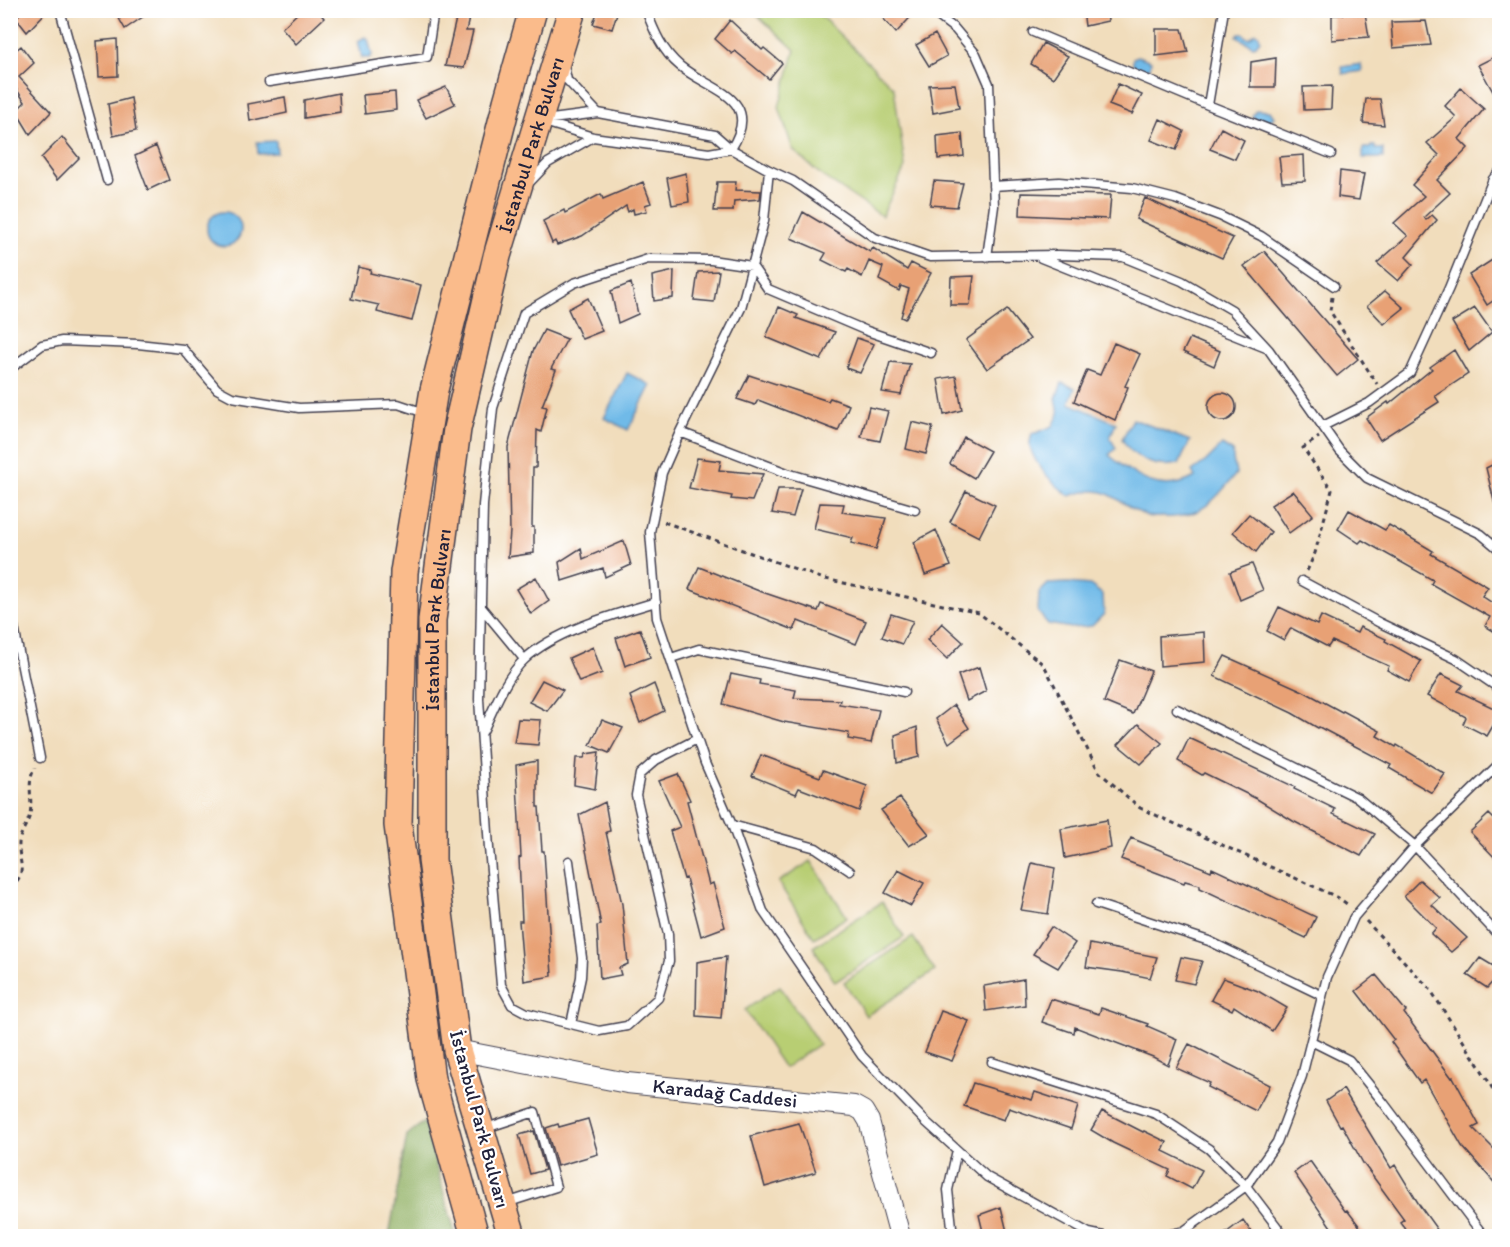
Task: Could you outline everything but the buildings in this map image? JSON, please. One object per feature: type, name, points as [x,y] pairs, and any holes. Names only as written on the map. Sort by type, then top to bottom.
[{"type":"highway","name":"İstanbul Park Bulvarı","points":[[513,1236],[457,1050],[432,860],[432,620],[458,429],[497,256],[572,10]]},
{"type":"highway","name":"İstanbul Park Bulvarı","points":[[476,1236],[431,1079],[398,825],[404,572],[434,390],[529,17]]},
{"type":"street","points":[[503,117],[537,120]]},
{"type":"street","name":"Karadağ Caddesi","points":[[457,1050],[627,1083],[854,1106],[863,1111],[869,1121],[900,1236]]},
{"type":"lane","points":[[60,10],[107,180]]},
{"type":"lane","points":[[269,82],[427,57],[434,10]]},
{"type":"lane","points":[[537,120],[593,137],[709,153],[731,149],[739,135],[741,114],[730,96],[680,66],[657,39],[646,10]]},
{"type":"lane","points":[[930,10],[955,29],[975,54],[988,84],[994,206],[987,257]]},
{"type":"lane","points":[[1208,105],[1224,10]]},
{"type":"lane","points":[[1034,32],[1331,154]]},
{"type":"lane","points":[[561,50],[567,80],[598,113]]},
{"type":"lane","points":[[537,120],[598,113],[715,135],[731,149],[793,181],[875,238],[930,257],[1124,257],[1182,281],[1232,310],[1269,350],[1340,451],[1367,478],[1497,544]]},
{"type":"lane","points":[[515,199],[548,163],[593,137]]},
{"type":"lane","points":[[769,170],[764,221],[741,308],[662,473],[650,532],[657,618],[698,739],[763,911],[862,1056],[925,1121],[987,1177],[1090,1234],[1103,1236]]},
{"type":"lane","points":[[1325,429],[1369,403],[1410,374],[1494,179],[1500,171]]},
{"type":"lane","points":[[993,186],[1059,182],[1132,188],[1175,199],[1220,216],[1260,236],[1334,286]]},
{"type":"lane","points":[[1036,256],[1269,350]]},
{"type":"lane","points":[[698,739],[656,760],[640,774],[636,795],[668,934],[669,961],[658,998],[627,1026],[599,1031],[528,1013],[512,1005],[501,985],[479,699],[483,505],[493,408],[524,313],[574,283],[648,258],[711,260],[752,266],[768,289],[867,331],[931,353]]},
{"type":"lane","points":[[10,369],[42,345],[62,341],[138,344],[183,349],[217,389],[232,397],[299,408],[398,404],[430,415]]},
{"type":"lane","points":[[680,432],[787,473],[915,510]]},
{"type":"lane","points":[[1302,581],[1456,659],[1500,689]]},
{"type":"lane","points":[[482,734],[504,688],[524,659],[555,639],[611,615],[656,602]]},
{"type":"lane","points":[[10,607],[40,758]]},
{"type":"lane","points":[[481,607],[524,659]]},
{"type":"lane","points":[[671,658],[699,650],[904,692]]},
{"type":"lane","points":[[1177,709],[1358,798],[1415,846],[1500,937]]},
{"type":"lane","points":[[1163,1236],[1184,1231],[1246,1186],[1277,1142],[1302,1076],[1321,995],[1349,927],[1358,913],[1415,846],[1500,763]]},
{"type":"lane","points":[[732,825],[816,848],[850,871]]},
{"type":"lane","points":[[569,861],[582,958],[571,1024]]},
{"type":"lane","points":[[1096,904],[1209,941],[1321,995]]},
{"type":"lane","points":[[1311,1041],[1349,1060],[1480,1231]]},
{"type":"lane","points":[[992,1062],[1156,1114],[1209,1149],[1246,1186],[1284,1236]]},
{"type":"lane","points":[[481,1130],[535,1112],[556,1187],[503,1204]]},
{"type":"lane","points":[[954,1236],[948,1190],[957,1150]]},
{"type":"path","points":[[1334,286],[1330,311],[1382,393]]},
{"type":"path","points":[[1302,581],[1315,553],[1332,490],[1303,448],[1325,429]]},
{"type":"path","points":[[653,518],[821,578],[979,613],[1044,665],[1099,772],[1140,808],[1337,897],[1358,913],[1430,989],[1500,1101]]},
{"type":"path","points":[[10,886],[17,882],[22,868],[18,843],[30,814],[30,776],[40,758]]},
{"type":"green space","points":[[753,11],[816,11],[894,88],[905,167],[882,216],[822,176],[793,150],[779,107],[795,50]]},
{"type":"green space","points":[[811,861],[847,917],[814,938],[778,882]]},
{"type":"green space","points":[[882,902],[904,937],[835,982],[813,947]]},
{"type":"green space","points":[[913,937],[935,971],[866,1016],[844,982]]},
{"type":"green space","points":[[780,986],[819,1044],[784,1068],[745,1010]]},
{"type":"green space","points":[[424,1122],[456,1236],[389,1236],[407,1135]]},
{"type":"water","points":[[1256,33],[1260,40],[1253,46],[1237,37],[1239,34],[1244,34],[1249,38]]},
{"type":"water","points":[[365,37],[368,39],[372,55],[370,58],[362,58],[358,41]]},
{"type":"water","points":[[1138,56],[1151,61],[1150,68],[1144,70],[1133,66],[1133,58]]},
{"type":"water","points":[[1361,64],[1362,71],[1343,74],[1342,67]]},
{"type":"water","points":[[1256,110],[1270,111],[1274,117],[1269,121],[1256,121],[1252,116]]},
{"type":"water","points":[[276,141],[277,153],[258,154],[257,142]]},
{"type":"water","points":[[1375,146],[1375,149],[1383,149],[1383,158],[1363,158],[1363,148],[1371,148]]},
{"type":"water","points":[[224,212],[236,217],[241,229],[236,241],[224,246],[212,241],[207,229],[212,217]]},
{"type":"water","points":[[627,373],[651,385],[628,430],[604,418]]},
{"type":"water","points":[[1062,383],[1075,388],[1069,403],[1116,423],[1110,438],[1116,448],[1109,455],[1139,477],[1160,484],[1171,485],[1183,482],[1195,477],[1192,471],[1222,445],[1233,452],[1236,474],[1222,492],[1206,506],[1178,517],[1147,516],[1103,492],[1083,492],[1070,496],[1058,487],[1041,468],[1030,445],[1032,433],[1053,426],[1059,414],[1056,398]]},
{"type":"water","points":[[1133,419],[1190,441],[1179,464],[1154,464],[1133,452],[1122,439]]},
{"type":"water","points":[[1048,584],[1090,585],[1103,595],[1104,614],[1092,626],[1072,628],[1048,624],[1038,612],[1039,593]]}]
